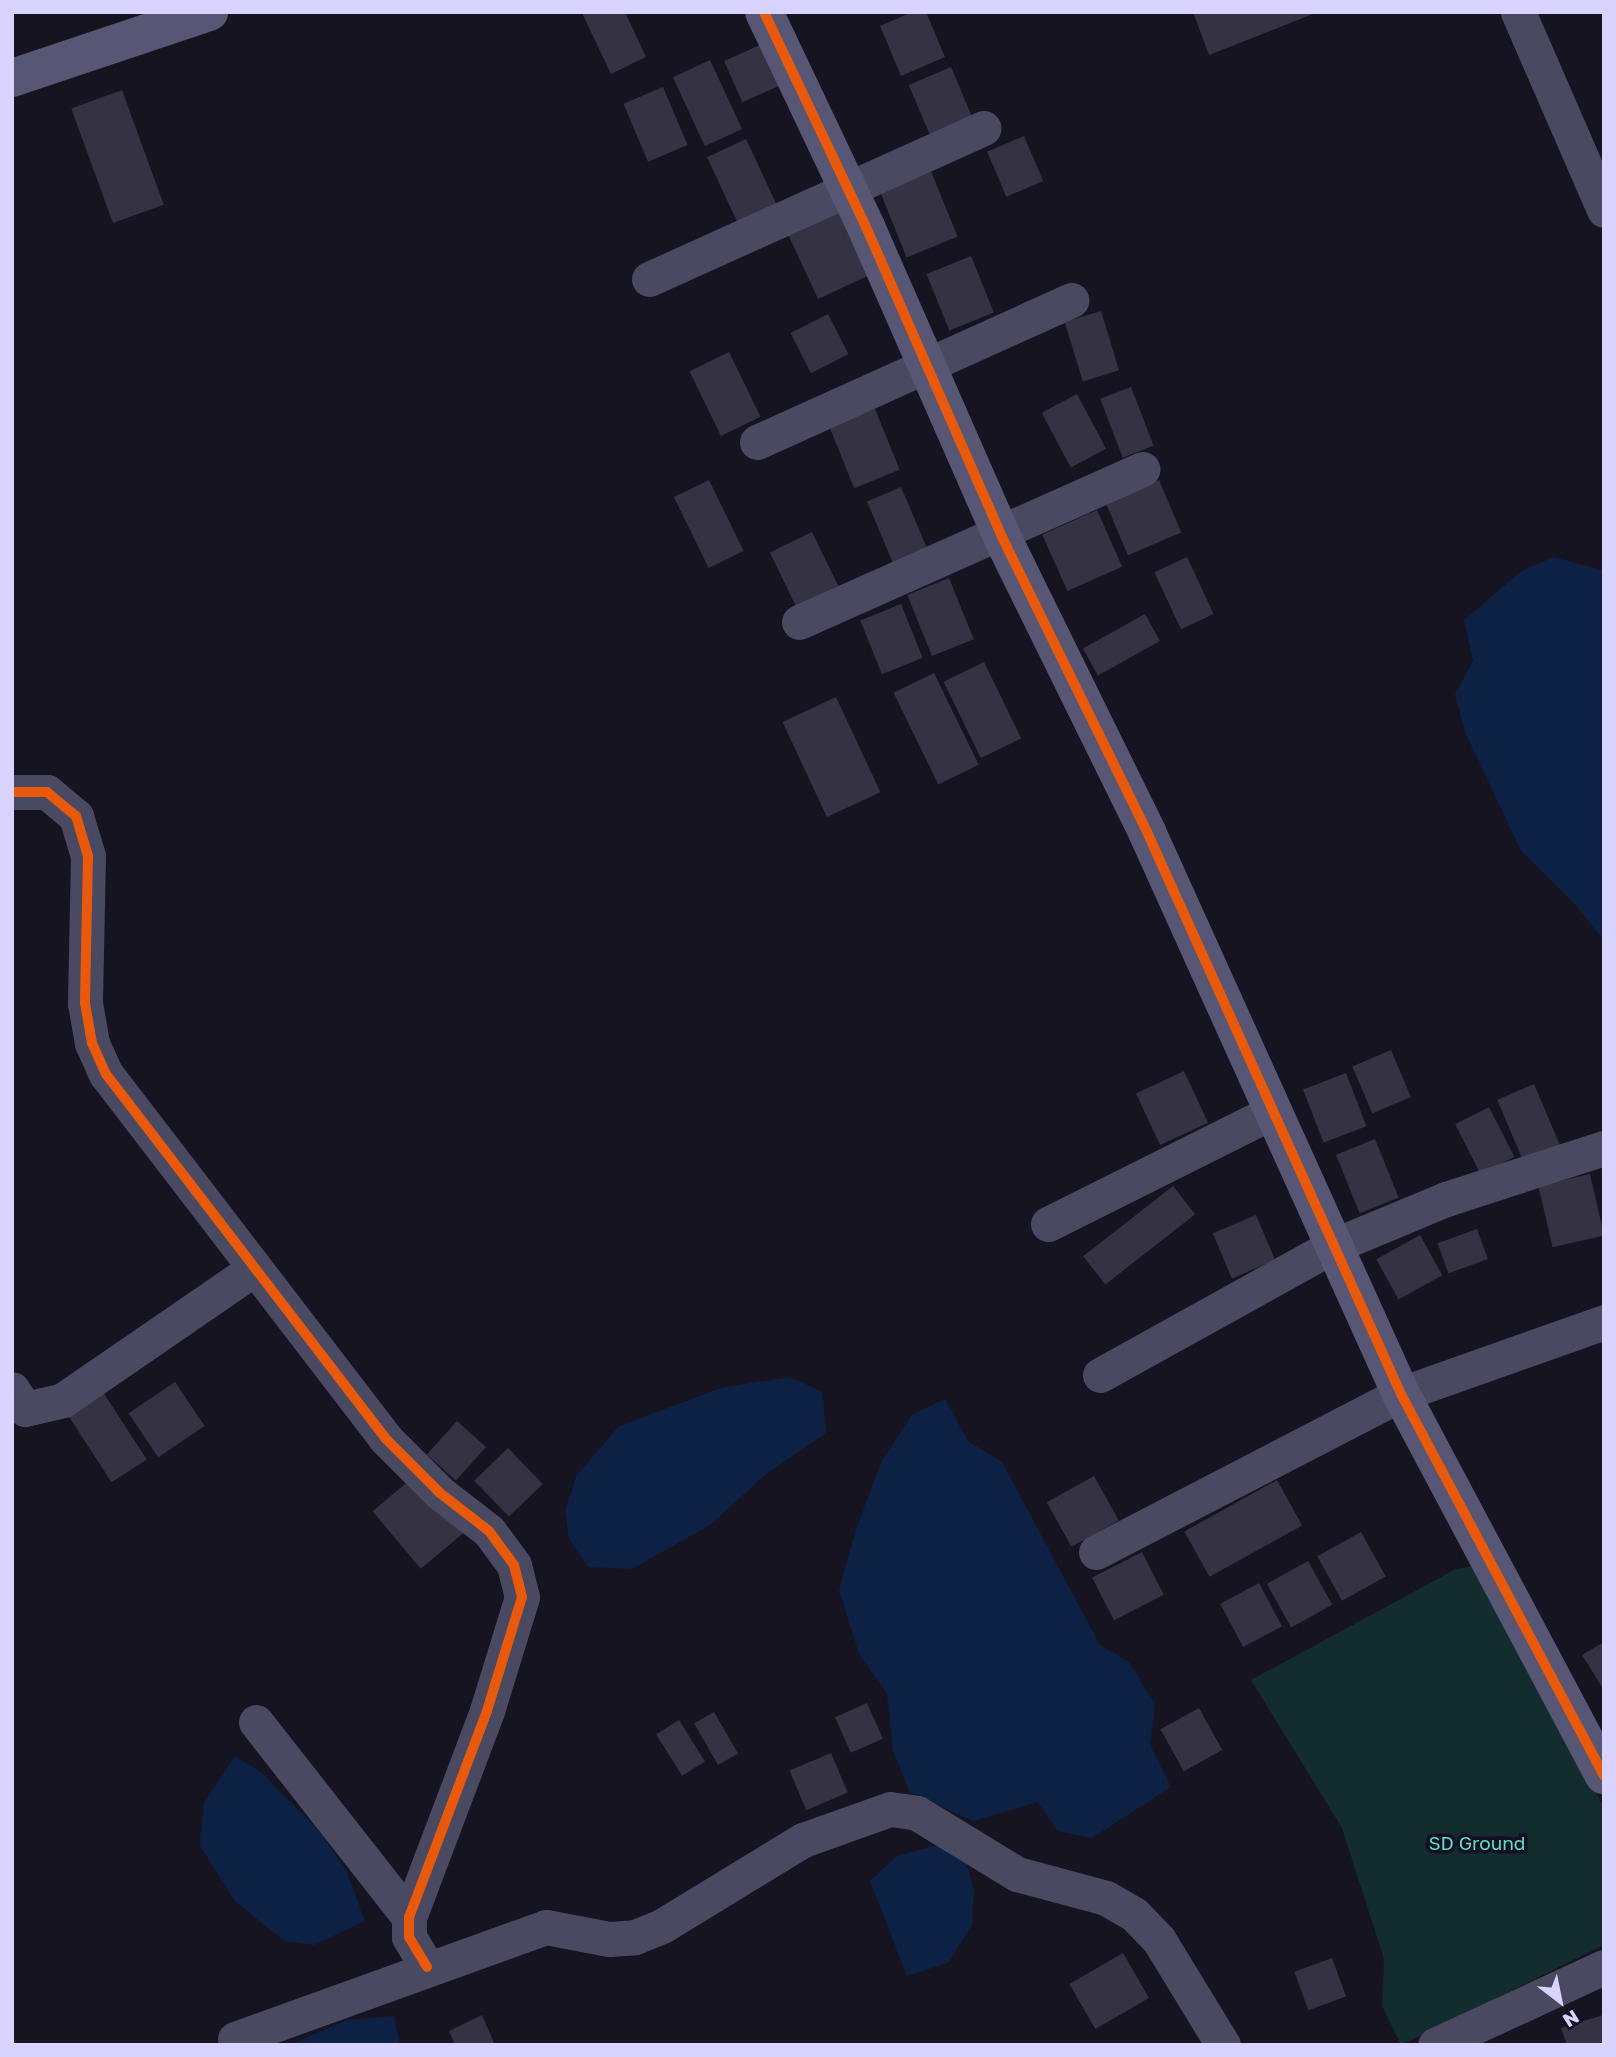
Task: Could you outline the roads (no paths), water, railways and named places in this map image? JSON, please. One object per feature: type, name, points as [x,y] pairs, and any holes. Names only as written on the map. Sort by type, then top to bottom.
[{"type":"street","points":[[12,78],[209,12]]},
{"type":"street","points":[[764,12],[848,188],[999,530],[1147,832],[1401,1394],[1604,1775]]},
{"type":"street","points":[[1518,12],[1604,210]]},
{"type":"street","points":[[649,279],[984,128]]},
{"type":"street","points":[[757,442],[1072,300]]},
{"type":"street","points":[[799,622],[999,530],[1142,469]]},
{"type":"street","points":[[12,792],[47,792],[76,816],[88,856],[85,1003],[92,1043],[106,1074],[385,1438],[440,1493],[489,1531],[514,1565],[522,1597],[487,1711],[409,1917],[410,1937],[428,1967]]},
{"type":"street","points":[[1048,1224],[1272,1112]]},
{"type":"street","points":[[1100,1375],[1333,1246],[1446,1199],[1604,1148]]},
{"type":"street","points":[[12,1389],[25,1409],[63,1400],[255,1268]]},
{"type":"street","points":[[1096,1552],[1401,1394],[1604,1322]]},
{"type":"street","points":[[256,1723],[409,1917]]},
{"type":"street","points":[[235,2039],[428,1967],[546,1927],[609,1940],[635,1937],[662,1926],[803,1840],[890,1809],[917,1813],[1017,1874],[1106,1898],[1135,1914],[1159,1940],[1223,2045]]},
{"type":"street","points":[[1435,2045],[1604,1967]]},
{"type":"water","points":[[1554,557],[1604,571],[1604,940],[1573,902],[1521,851],[1465,732],[1455,694],[1473,661],[1464,620],[1523,570]]},
{"type":"water","points":[[790,1377],[822,1392],[826,1433],[766,1474],[710,1525],[632,1569],[588,1567],[569,1539],[565,1510],[577,1475],[619,1426],[724,1387]]},
{"type":"water","points":[[945,1399],[968,1441],[1002,1462],[1100,1645],[1129,1662],[1155,1704],[1150,1745],[1171,1787],[1092,1838],[1057,1831],[1038,1802],[973,1821],[910,1792],[893,1751],[887,1693],[859,1654],[839,1590],[856,1530],[881,1462],[912,1415]]},
{"type":"water","points":[[235,1756],[261,1772],[321,1833],[347,1872],[365,1921],[314,1945],[284,1941],[235,1901],[200,1846],[204,1803]]},
{"type":"water","points":[[938,1845],[965,1859],[974,1888],[972,1925],[948,1963],[907,1976],[870,1881],[897,1856]]},
{"type":"water","points":[[394,2016],[400,2045],[289,2045],[347,2020]]},
{"type":"park label","name":"SD Ground","points":[[1477,1843]]}]
